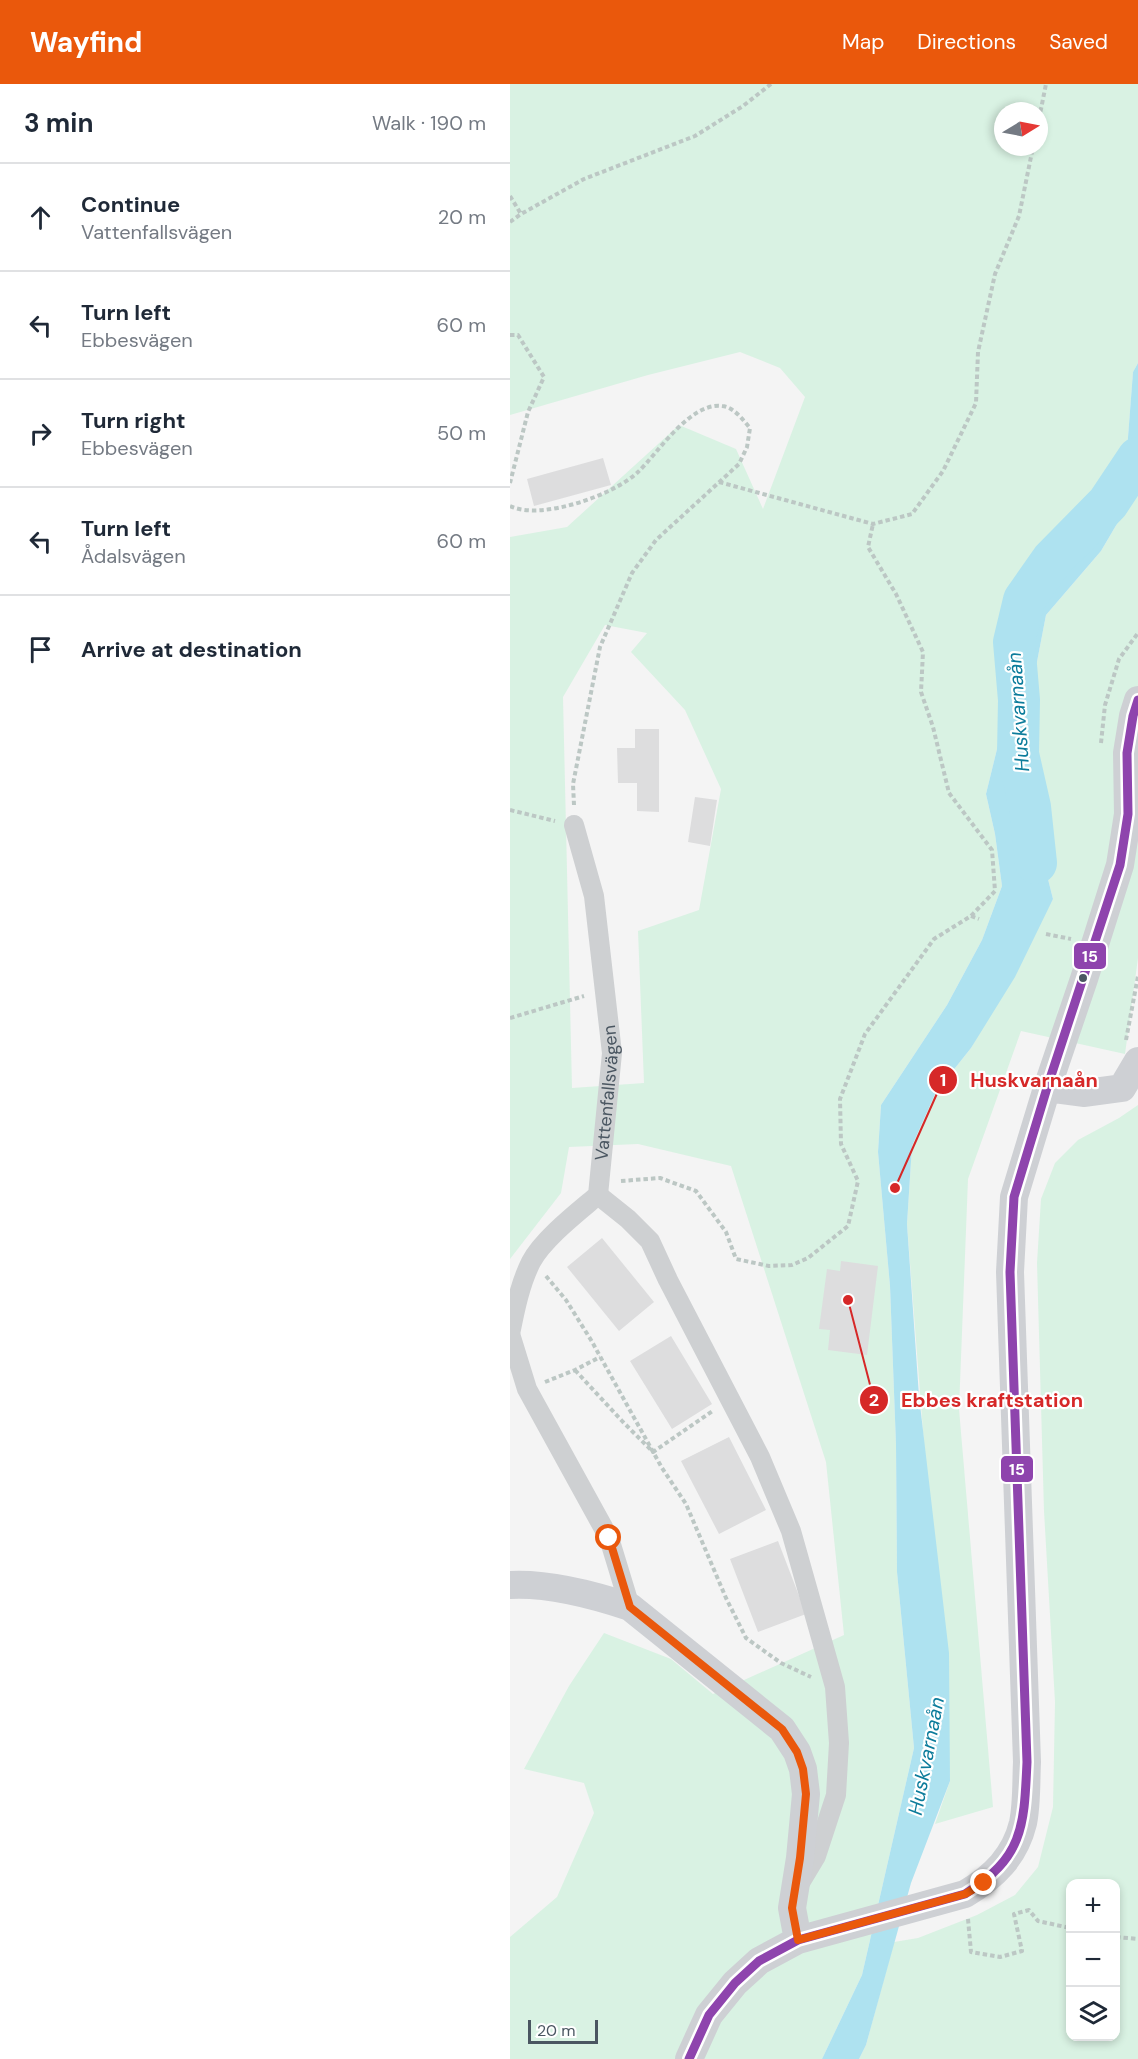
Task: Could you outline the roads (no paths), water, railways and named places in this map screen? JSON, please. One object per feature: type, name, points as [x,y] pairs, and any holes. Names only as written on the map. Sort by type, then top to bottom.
[{"type":"main road","points":[[689,2059],[709,2015],[735,1983],[759,1961],[811,1937],[965,1894],[984,1883],[1007,1861],[1023,1823],[1027,1762],[1010,1272],[1014,1197],[1120,865],[1128,814],[1127,753],[1138,700]]},
{"type":"main road","points":[[1047,1088],[1085,1093],[1122,1089],[1131,1054]]},
{"type":"main road","points":[[510,1585],[532,1584],[603,1598],[630,1607],[782,1729],[797,1752],[803,1769],[806,1794],[800,1858],[792,1908],[811,1937]]},
{"type":"street","name":"Vattenfallsvägen","points":[[574,825],[594,896],[612,1053],[598,1195]]},
{"type":"street","points":[[630,1607],[609,1538],[527,1389],[510,1334],[518,1296],[532,1260],[554,1234],[598,1195],[628,1219],[650,1241],[760,1457],[791,1531],[835,1687],[839,1743],[836,1795],[816,1856],[794,1892]]},
{"type":"water","name":"Huskvarnaån","points":[[1138,363],[1138,488],[1101,551],[1046,615],[1036,667],[1025,788],[1053,899],[1015,977],[971,1048],[936,1092],[912,1146],[907,1224],[919,1396],[949,1653],[950,1781],[911,1883],[866,2045],[859,2059],[822,2059],[862,1975],[914,1748],[897,1572],[896,1445],[890,1286],[878,1152],[881,1105],[947,1005],[982,940],[1002,886],[995,834],[986,794],[998,745],[1002,661],[1045,562],[1081,540],[1127,450],[1133,372]]},
{"type":"waterway","name":"Huskvarnaån","points":[[1036,863],[1030,807],[1018,754],[1019,700],[1014,642],[1024,600],[1052,560],[1108,503],[1138,458]]},
{"type":"place","name":"Huskvarnaån","points":[[895,1188]]},
{"type":"place","name":"Ebbes kraftstation","points":[[848,1300]]}]
